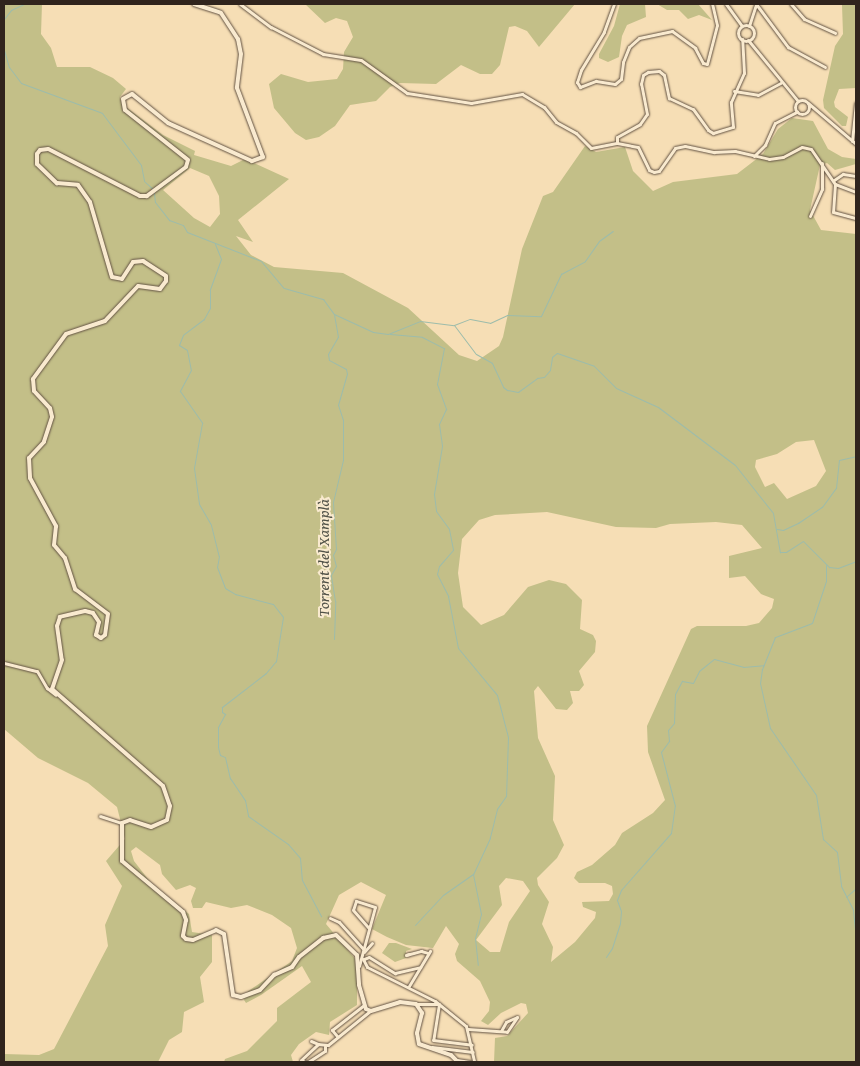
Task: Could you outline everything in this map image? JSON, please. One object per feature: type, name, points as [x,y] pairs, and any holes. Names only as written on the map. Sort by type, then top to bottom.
[{"type":"street","points":[[56,695],[52,684],[62,660],[57,626],[60,617],[84,610],[94,613],[99,622],[96,635],[101,638],[105,635],[108,614],[75,589],[65,558],[54,545],[56,526],[30,478],[29,458],[44,442],[52,417],[50,408],[34,391],[33,379],[66,334],[105,321],[130,291],[138,286],[160,289],[166,282],[166,276],[143,261],[133,262],[122,279],[112,277],[90,202],[78,185],[57,183],[38,164],[37,154],[40,150],[48,149],[140,196],[147,196],[186,167],[188,160],[125,110],[123,104],[127,95],[138,96],[168,123],[252,161],[263,157],[237,88],[241,54],[238,39],[221,13],[194,4]]},
{"type":"street","points":[[240,4],[272,27],[323,54],[361,60],[406,93],[471,103],[522,94],[544,108],[556,122],[576,133],[591,148],[617,143],[638,147],[649,170],[654,172],[659,171],[675,148],[685,146],[714,152],[735,151],[754,157],[783,157],[802,146],[811,149],[822,162],[834,182],[856,192]]},
{"type":"street","points":[[614,4],[604,32],[581,70],[577,82],[580,87],[596,81],[615,84],[621,79],[623,62],[629,47],[639,38],[672,31],[695,48],[703,63],[707,64],[717,25],[712,4]]},
{"type":"street","points":[[726,4],[742,26]]},
{"type":"street","points":[[749,26],[756,4]]},
{"type":"street","points":[[756,4],[788,47],[825,67]]},
{"type":"street","points":[[791,4],[804,19],[835,33]]},
{"type":"street","points":[[617,143],[618,136],[640,124],[647,114],[642,84],[643,75],[648,72],[659,71],[664,75],[669,98],[693,108],[713,133],[735,124],[731,102],[734,90],[744,74],[742,39],[738,33],[742,26]]},
{"type":"street","points":[[742,26],[749,26]]},
{"type":"street","points":[[748,40],[754,33],[749,26]]},
{"type":"street","points":[[742,39],[748,40],[798,101],[808,103],[854,143]]},
{"type":"street","points":[[734,90],[758,95],[781,82]]},
{"type":"street","points":[[797,112],[795,106],[798,101]]},
{"type":"street","points":[[754,157],[765,145],[775,123],[797,112],[807,111],[808,103]]},
{"type":"street","points":[[854,143],[856,103]]},
{"type":"street","points":[[810,216],[822,189],[822,162]]},
{"type":"street","points":[[856,176],[843,174],[834,182],[832,212],[856,218]]},
{"type":"street","points":[[4,663],[37,671],[47,688],[163,786],[170,806],[167,820],[151,827],[130,820],[122,823],[100,816]]},
{"type":"street","points":[[122,823],[122,861],[182,912],[186,920],[183,936],[192,940],[211,932],[220,931],[225,936],[230,991],[238,997],[260,990],[274,975],[292,967],[301,955],[329,935],[340,937],[357,955],[359,985],[364,1005],[370,1011]]},
{"type":"street","points":[[359,966],[363,959],[368,927],[375,908],[356,901],[353,910],[368,927]]},
{"type":"street","points":[[330,918],[339,922],[364,951]]},
{"type":"street","points":[[364,951],[372,943]]},
{"type":"street","points":[[409,986],[429,952],[421,951],[410,954]]},
{"type":"street","points":[[363,959],[369,957],[395,973],[420,967]]},
{"type":"street","points":[[363,959],[367,966],[409,986],[439,1004],[468,1029],[473,1052],[472,1062],[457,1061],[422,1046],[416,1038],[422,1013],[416,1004]]},
{"type":"street","points":[[305,1061],[325,1051],[325,1046],[370,1011],[395,1003],[439,1004]]},
{"type":"street","points":[[439,1004],[433,1040],[472,1044]]},
{"type":"street","points":[[338,1036],[332,1030],[364,1005]]},
{"type":"street","points":[[468,1029],[507,1032],[517,1017],[506,1022],[500,1031]]},
{"type":"street","points":[[311,1041],[325,1046]]},
{"type":"street","points":[[305,1061],[318,1044]]},
{"type":"street","points":[[422,1046],[473,1052]]},
{"type":"shaded area","points":[[4,4],[42,4],[41,34],[51,48],[57,67],[90,67],[113,78],[126,89],[120,97],[122,104],[163,135],[195,151],[194,155],[231,166],[245,159],[289,179],[238,220],[253,242],[236,236],[251,255],[274,267],[343,273],[408,308],[459,355],[477,361],[499,346],[503,337],[522,249],[543,196],[553,192],[585,146],[596,152],[625,147],[633,171],[653,191],[673,182],[737,174],[763,154],[778,129],[792,118],[813,121],[828,149],[842,157],[856,159],[856,164],[835,170],[827,163],[820,165],[810,210],[821,230],[856,234],[856,1062],[494,1062],[495,1038],[507,1036],[528,1013],[526,1004],[521,1003],[501,1013],[488,1025],[481,1021],[489,1011],[490,1002],[480,981],[457,961],[455,954],[459,944],[446,926],[433,948],[406,945],[387,937],[372,929],[386,895],[361,882],[339,895],[326,924],[357,961],[357,1005],[330,1022],[329,1035],[316,1032],[299,1044],[291,1055],[293,1062],[224,1062],[225,1059],[247,1051],[277,1021],[277,1008],[311,982],[302,966],[261,995],[246,1003],[244,1000],[247,992],[292,961],[297,948],[291,928],[272,915],[247,905],[231,908],[206,902],[202,908],[193,908],[191,901],[196,888],[190,885],[176,890],[162,874],[160,865],[136,847],[131,851],[134,861],[151,883],[189,914],[192,932],[212,935],[212,962],[200,977],[204,1002],[184,1012],[182,1032],[169,1040],[158,1062],[4,1062],[4,1054],[39,1055],[54,1049],[108,946],[105,925],[122,886],[106,861],[125,839],[117,807],[88,783],[38,758],[4,729]],"holes":[[[190,168],[209,176],[219,196],[220,214],[210,227],[194,218],[163,190]],[[814,440],[826,471],[816,486],[787,499],[774,483],[765,487],[755,467],[756,460],[777,454],[796,442]],[[547,512],[616,527],[656,528],[670,524],[716,522],[742,525],[762,548],[729,556],[729,578],[745,576],[761,594],[774,599],[772,608],[759,623],[746,626],[697,626],[691,629],[647,726],[648,752],[665,800],[653,813],[622,833],[615,845],[592,865],[577,872],[574,878],[579,883],[605,883],[612,886],[613,894],[609,901],[582,902],[583,907],[596,912],[595,918],[575,942],[551,962],[553,947],[542,924],[549,902],[538,885],[537,878],[557,858],[564,845],[553,820],[555,776],[538,738],[534,691],[538,686],[556,709],[567,710],[573,703],[570,691],[579,691],[584,685],[579,671],[595,652],[596,641],[593,635],[580,629],[582,600],[566,584],[549,580],[528,587],[504,615],[481,625],[463,607],[458,573],[462,539],[479,520],[495,515]],[[506,878],[523,881],[530,891],[509,922],[500,952],[490,952],[476,940],[502,905],[499,886]]]},
{"type":"shaded area","points":[[305,4],[575,4],[539,47],[527,31],[515,26],[509,27],[500,65],[492,74],[480,74],[461,65],[436,84],[400,83],[390,87],[376,101],[350,105],[335,126],[319,137],[306,140],[295,133],[274,108],[269,84],[281,74],[308,82],[337,79],[343,69],[344,52],[353,37],[347,21],[336,18],[325,23]]},
{"type":"shaded area","points":[[620,4],[645,4],[646,17],[627,25],[622,36],[619,57],[608,62],[599,58],[599,54],[614,26]]},
{"type":"shaded area","points":[[657,4],[698,4],[712,20],[699,15],[688,19],[679,10],[667,10]]},
{"type":"shaded area","points":[[856,4],[856,88],[839,89],[834,102],[835,107],[848,117],[846,126],[842,126],[824,108],[823,100],[835,46],[843,34],[842,5]]},
{"type":"shaded area","points":[[389,943],[396,943],[412,949],[406,951],[406,958],[395,962],[382,953]]},
{"type":"waterway","points":[[4,19],[11,10],[24,4]]},
{"type":"waterway","points":[[4,50],[9,67],[21,83],[102,113],[141,165],[144,181],[153,189]]},
{"type":"waterway","points":[[154,193],[155,202],[169,220],[183,225],[187,232],[261,261],[284,288],[323,299],[334,314],[373,332],[388,334],[420,321],[454,325],[476,354],[492,363],[503,387],[507,390],[518,392],[537,378],[544,377],[550,370],[552,357],[557,353],[594,366],[616,388],[658,407],[735,465],[773,513],[780,552],[786,552],[803,541],[829,567],[838,568],[856,561]]},
{"type":"waterway","points":[[454,325],[470,319],[490,323],[507,315],[541,316],[561,274],[585,261],[599,241],[613,231]]},
{"type":"waterway","points":[[215,244],[221,259],[210,290],[210,308],[204,319],[183,335],[179,345],[187,350],[191,370],[180,391],[202,423],[194,468],[199,504],[211,525],[219,556],[217,567],[225,588],[235,594],[273,604],[283,617],[276,661],[266,673],[222,707],[222,712],[225,714],[218,727],[218,747],[220,755],[225,757],[230,778],[245,800],[248,816],[288,844],[300,858],[302,880],[321,916]]},
{"type":"waterway","name":"Torrent del Xamplà","points":[[334,315],[338,337],[328,354],[329,360],[346,369],[347,374],[338,405],[343,420],[343,460],[333,502],[336,549],[333,555],[336,566],[331,575],[335,601],[334,639]]},
{"type":"waterway","points":[[390,334],[422,337],[444,348],[437,384],[446,409],[439,424],[442,446],[434,494],[436,511],[449,529],[453,550],[439,566],[437,574],[448,596],[458,648],[497,695],[508,737],[506,796],[497,809],[490,838],[473,874],[481,914],[475,938],[478,965]]},
{"type":"waterway","points":[[777,529],[783,530],[798,523],[822,507],[836,488],[839,460],[856,456]]},
{"type":"waterway","points":[[826,565],[826,581],[812,623],[775,637],[762,669],[760,683],[770,728],[816,795],[823,839],[837,852],[841,886],[853,910],[856,937]]},
{"type":"waterway","points":[[606,957],[612,948],[620,923],[621,911],[617,900],[621,890],[671,833],[675,806],[661,752],[669,741],[668,730],[674,723],[675,694],[682,681],[693,683],[699,671],[714,659],[743,667],[764,665]]},
{"type":"waterway","points":[[415,925],[443,895],[473,874]]},
{"type":"waterway","points":[[846,897],[856,888]]}]
